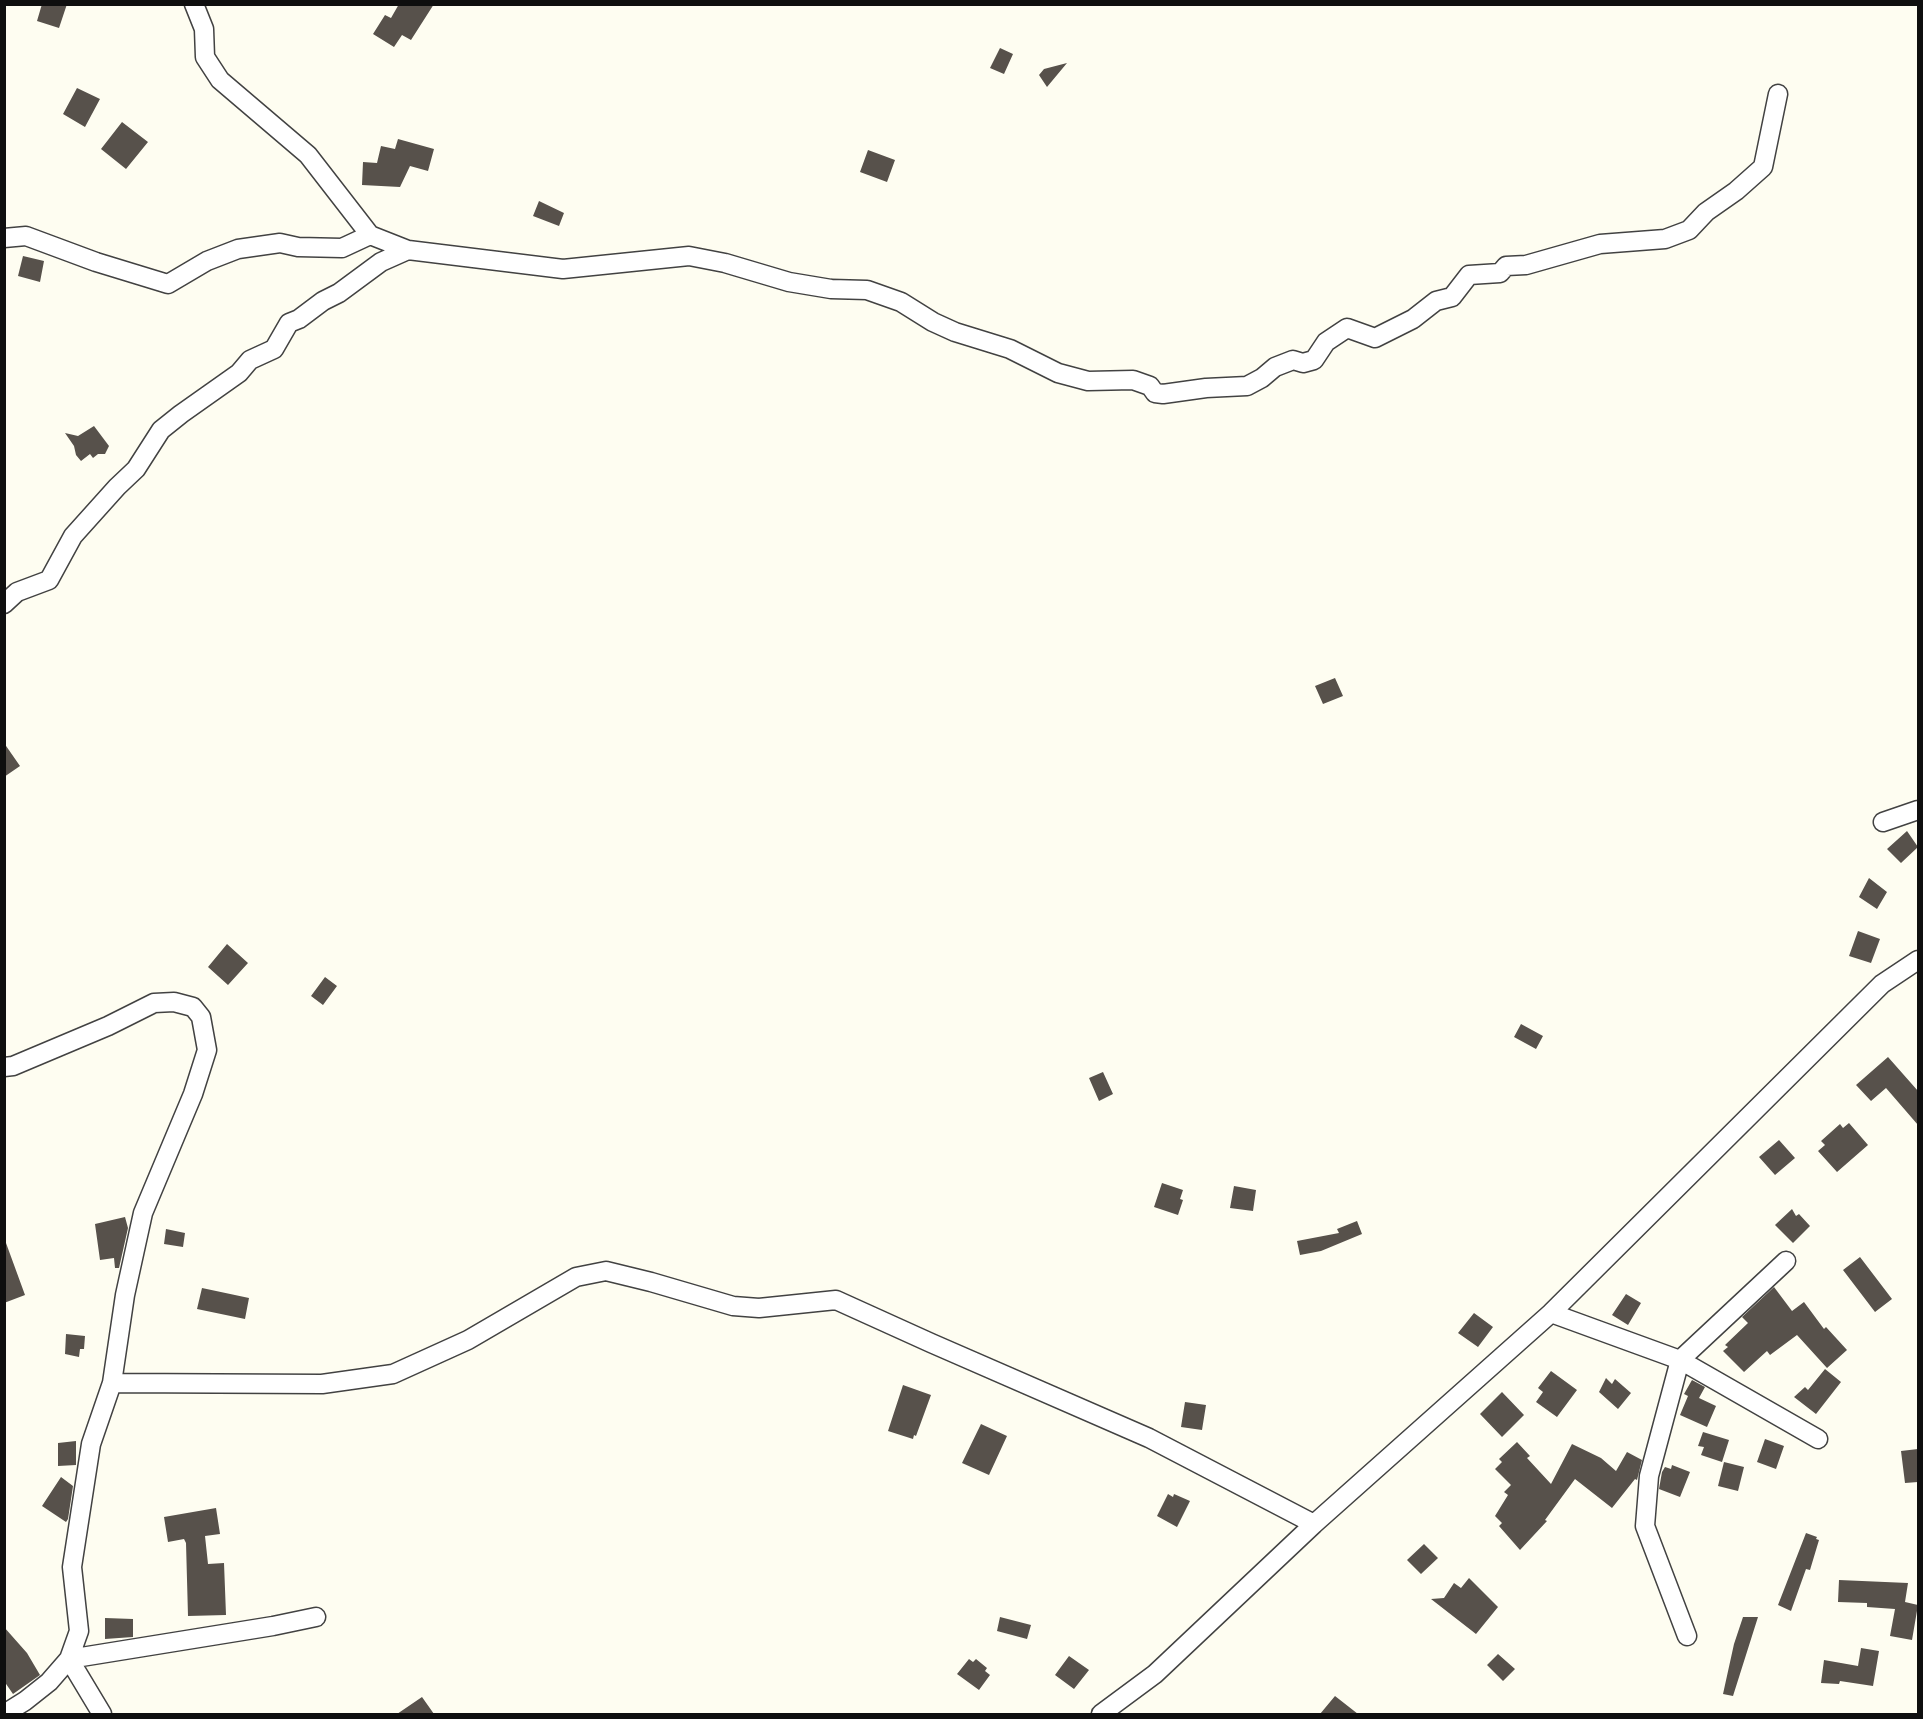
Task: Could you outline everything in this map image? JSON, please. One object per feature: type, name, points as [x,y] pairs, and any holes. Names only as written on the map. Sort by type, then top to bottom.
[{"type":"street","points":[[194,4],[204,29],[205,57],[220,80],[308,154],[370,236],[408,250],[563,269],[689,256],[724,263],[789,282],[831,289],[867,290],[901,302],[933,322],[955,332],[1010,349],[1058,373],[1088,381],[1133,380],[1150,386],[1155,393],[1163,394],[1206,388],[1247,386],[1275,368],[1293,360],[1303,363],[1314,360],[1326,342],[1347,328],[1375,338],[1413,319],[1436,301],[1452,297],[1469,275],[1500,273],[1506,266],[1526,265],[1600,244],[1665,239],[1689,230],[1706,212],[1736,191],[1763,167],[1778,94]]},
{"type":"street","points":[[4,238],[26,236],[96,262],[168,284],[207,261],[238,249],[280,243],[298,247],[342,248],[370,236]]},
{"type":"street","points":[[4,604],[17,592],[49,580],[73,536],[136,469],[161,430],[239,373],[250,360],[274,349],[289,323],[299,319],[322,301],[339,293],[381,262],[408,250]]},
{"type":"street","points":[[1883,822],[1918,810]]},
{"type":"street","points":[[1101,1714],[1155,1674],[1314,1524],[1551,1313],[1882,984],[1918,960]]},
{"type":"street","points":[[4,1068],[99,1029],[154,1003],[186,1004],[193,1007],[201,1017],[207,1050],[194,1094],[143,1213],[124,1295],[112,1383],[91,1444],[72,1567],[79,1631],[69,1659],[49,1682],[4,1714]]},
{"type":"street","points":[[1687,1636],[1645,1526],[1649,1476],[1680,1360],[1786,1261]]},
{"type":"street","points":[[112,1383],[322,1384],[393,1374],[468,1340],[576,1277],[606,1271],[733,1306],[759,1308],[836,1300],[1149,1438],[1314,1524]]},
{"type":"street","points":[[1551,1313],[1680,1360],[1818,1439]]},
{"type":"street","points":[[69,1659],[316,1617]]},
{"type":"street","points":[[69,1659],[88,1714]]},
{"type":"street","points":[[69,1659],[102,1714]]},
{"type":"building","points":[[42,4],[67,4],[59,28],[37,21]]},
{"type":"building","points":[[399,4],[434,4],[411,40],[402,35],[394,47],[373,34],[385,15],[391,18]]},
{"type":"building","points":[[1000,48],[1013,54],[1004,74],[990,68]]},
{"type":"building","points":[[1067,63],[1047,87],[1039,75],[1044,69]]},
{"type":"building","points":[[77,88],[100,99],[85,127],[63,114]]},
{"type":"building","points":[[122,122],[148,142],[126,169],[101,149]]},
{"type":"building","points":[[398,139],[434,149],[428,171],[410,166],[400,187],[362,185],[363,162],[377,163],[381,146],[395,149]]},
{"type":"building","points":[[868,150],[895,160],[887,182],[860,172]]},
{"type":"building","points":[[539,201],[564,213],[559,226],[533,216]]},
{"type":"building","points":[[23,256],[44,261],[40,282],[18,276]]},
{"type":"building","points":[[94,426],[109,446],[105,454],[98,454],[93,458],[90,454],[81,461],[65,433],[78,436]]},
{"type":"building","points":[[1335,678],[1343,696],[1323,704],[1315,686]]},
{"type":"building","points":[[4,743],[20,766],[4,777]]},
{"type":"building","points":[[1907,831],[1918,847],[1901,863],[1887,849]]},
{"type":"building","points":[[1869,878],[1887,892],[1877,909],[1859,897]]},
{"type":"building","points":[[1858,931],[1880,939],[1871,963],[1849,956]]},
{"type":"building","points":[[227,944],[248,963],[228,985],[208,967]]},
{"type":"building","points":[[325,977],[337,986],[323,1005],[311,996]]},
{"type":"building","points":[[1521,1024],[1543,1036],[1536,1049],[1514,1037]]},
{"type":"building","points":[[1888,1057],[1918,1091],[1918,1125],[1886,1088],[1871,1101],[1856,1085]]},
{"type":"building","points":[[1103,1072],[1113,1094],[1099,1101],[1089,1078]]},
{"type":"building","points":[[1849,1123],[1868,1145],[1837,1172],[1818,1151],[1825,1145],[1821,1141],[1840,1124],[1843,1128]]},
{"type":"building","points":[[1779,1140],[1795,1158],[1775,1175],[1759,1157]]},
{"type":"building","points":[[1162,1183],[1183,1190],[1180,1199],[1183,1200],[1178,1215],[1154,1207]]},
{"type":"building","points":[[1234,1186],[1256,1190],[1253,1211],[1230,1208]]},
{"type":"building","points":[[1792,1209],[1796,1216],[1799,1214],[1810,1226],[1793,1243],[1775,1225]]},
{"type":"building","points":[[125,1217],[128,1228],[119,1268],[115,1268],[114,1258],[100,1260],[95,1224]]},
{"type":"building","points":[[1357,1221],[1362,1234],[1321,1251],[1300,1255],[1297,1241],[1339,1233],[1337,1229]]},
{"type":"building","points":[[166,1229],[185,1233],[183,1247],[164,1244]]},
{"type":"building","points":[[4,1243],[6,1243],[25,1295],[4,1303]]},
{"type":"building","points":[[1860,1257],[1892,1299],[1875,1312],[1843,1270]]},
{"type":"building","points":[[1774,1287],[1792,1311],[1804,1302],[1824,1329],[1826,1327],[1847,1350],[1827,1368],[1797,1335],[1770,1355],[1767,1351],[1744,1372],[1723,1351],[1728,1347],[1725,1345],[1748,1323],[1742,1317]]},
{"type":"building","points":[[202,1288],[249,1298],[245,1319],[197,1309]]},
{"type":"building","points":[[1626,1294],[1641,1303],[1628,1325],[1612,1315]]},
{"type":"building","points":[[1474,1313],[1493,1327],[1478,1347],[1458,1333]]},
{"type":"building","points":[[66,1334],[85,1336],[84,1349],[80,1349],[79,1357],[65,1354]]},
{"type":"building","points":[[1825,1369],[1841,1382],[1816,1414],[1794,1397],[1805,1387],[1808,1390]]},
{"type":"building","points":[[1551,1371],[1577,1390],[1557,1417],[1536,1402],[1543,1392],[1538,1388]]},
{"type":"building","points":[[1606,1378],[1612,1384],[1615,1379],[1631,1393],[1618,1409],[1599,1392]]},
{"type":"building","points":[[1692,1380],[1705,1387],[1699,1398],[1716,1406],[1707,1427],[1680,1415],[1688,1396],[1684,1394]]},
{"type":"building","points":[[903,1385],[931,1395],[913,1439],[888,1431]]},
{"type":"building","points":[[1502,1392],[1524,1415],[1502,1437],[1480,1414]]},
{"type":"building","points":[[1185,1402],[1206,1405],[1202,1430],[1181,1427]]},
{"type":"building","points":[[981,1424],[1007,1436],[989,1475],[962,1463]]},
{"type":"building","points":[[1703,1432],[1729,1440],[1722,1462],[1701,1455],[1704,1447],[1698,1446]]},
{"type":"building","points":[[1765,1439],[1784,1446],[1776,1469],[1757,1462]]},
{"type":"building","points":[[76,1441],[76,1465],[58,1466],[58,1443]]},
{"type":"building","points":[[1517,1442],[1530,1456],[1527,1458],[1551,1484],[1572,1444],[1601,1458],[1616,1471],[1627,1452],[1642,1460],[1637,1480],[1635,1479],[1612,1508],[1575,1479],[1545,1520],[1547,1521],[1520,1550],[1499,1526],[1502,1523],[1495,1516],[1508,1495],[1504,1492],[1511,1485],[1495,1469],[1502,1462],[1499,1459]]},
{"type":"building","points":[[1918,1449],[1918,1482],[1905,1483],[1901,1451]]},
{"type":"building","points":[[1724,1462],[1744,1467],[1738,1491],[1718,1486]]},
{"type":"building","points":[[1672,1465],[1690,1472],[1680,1497],[1659,1489],[1662,1472],[1665,1467],[1671,1469]]},
{"type":"building","points":[[61,1477],[73,1486],[66,1522],[42,1506]]},
{"type":"building","points":[[1168,1494],[1173,1497],[1174,1494],[1190,1501],[1177,1527],[1157,1516]]},
{"type":"building","points":[[216,1508],[220,1534],[205,1536],[208,1564],[224,1563],[226,1615],[188,1616],[186,1543],[184,1539],[168,1542],[164,1517]]},
{"type":"building","points":[[1806,1533],[1819,1540],[1810,1570],[1806,1569],[1791,1611],[1778,1605]]},
{"type":"building","points":[[1424,1544],[1438,1558],[1421,1574],[1407,1560]]},
{"type":"building","points":[[1469,1578],[1498,1607],[1476,1634],[1431,1599],[1444,1598],[1454,1583],[1461,1588]]},
{"type":"building","points":[[1839,1580],[1908,1583],[1905,1602],[1918,1605],[1912,1640],[1890,1636],[1895,1609],[1867,1607],[1867,1603],[1838,1602]]},
{"type":"building","points":[[1000,1617],[1031,1625],[1027,1639],[997,1631]]},
{"type":"building","points":[[1743,1617],[1758,1617],[1733,1696],[1723,1694],[1734,1644]]},
{"type":"building","points":[[105,1618],[133,1619],[133,1637],[105,1639]]},
{"type":"building","points":[[4,1627],[27,1653],[40,1675],[13,1694],[4,1681]]},
{"type":"building","points":[[1861,1648],[1879,1651],[1873,1686],[1840,1681],[1839,1684],[1821,1683],[1824,1660],[1858,1666]]},
{"type":"building","points":[[1498,1654],[1515,1669],[1503,1681],[1487,1665]]},
{"type":"building","points":[[1069,1656],[1089,1670],[1074,1689],[1055,1675]]},
{"type":"building","points":[[969,1659],[973,1662],[976,1659],[987,1668],[985,1671],[990,1675],[979,1690],[957,1674]]},
{"type":"building","points":[[1335,1696],[1358,1714],[1320,1714]]},
{"type":"building","points":[[422,1697],[434,1714],[397,1714]]}]
